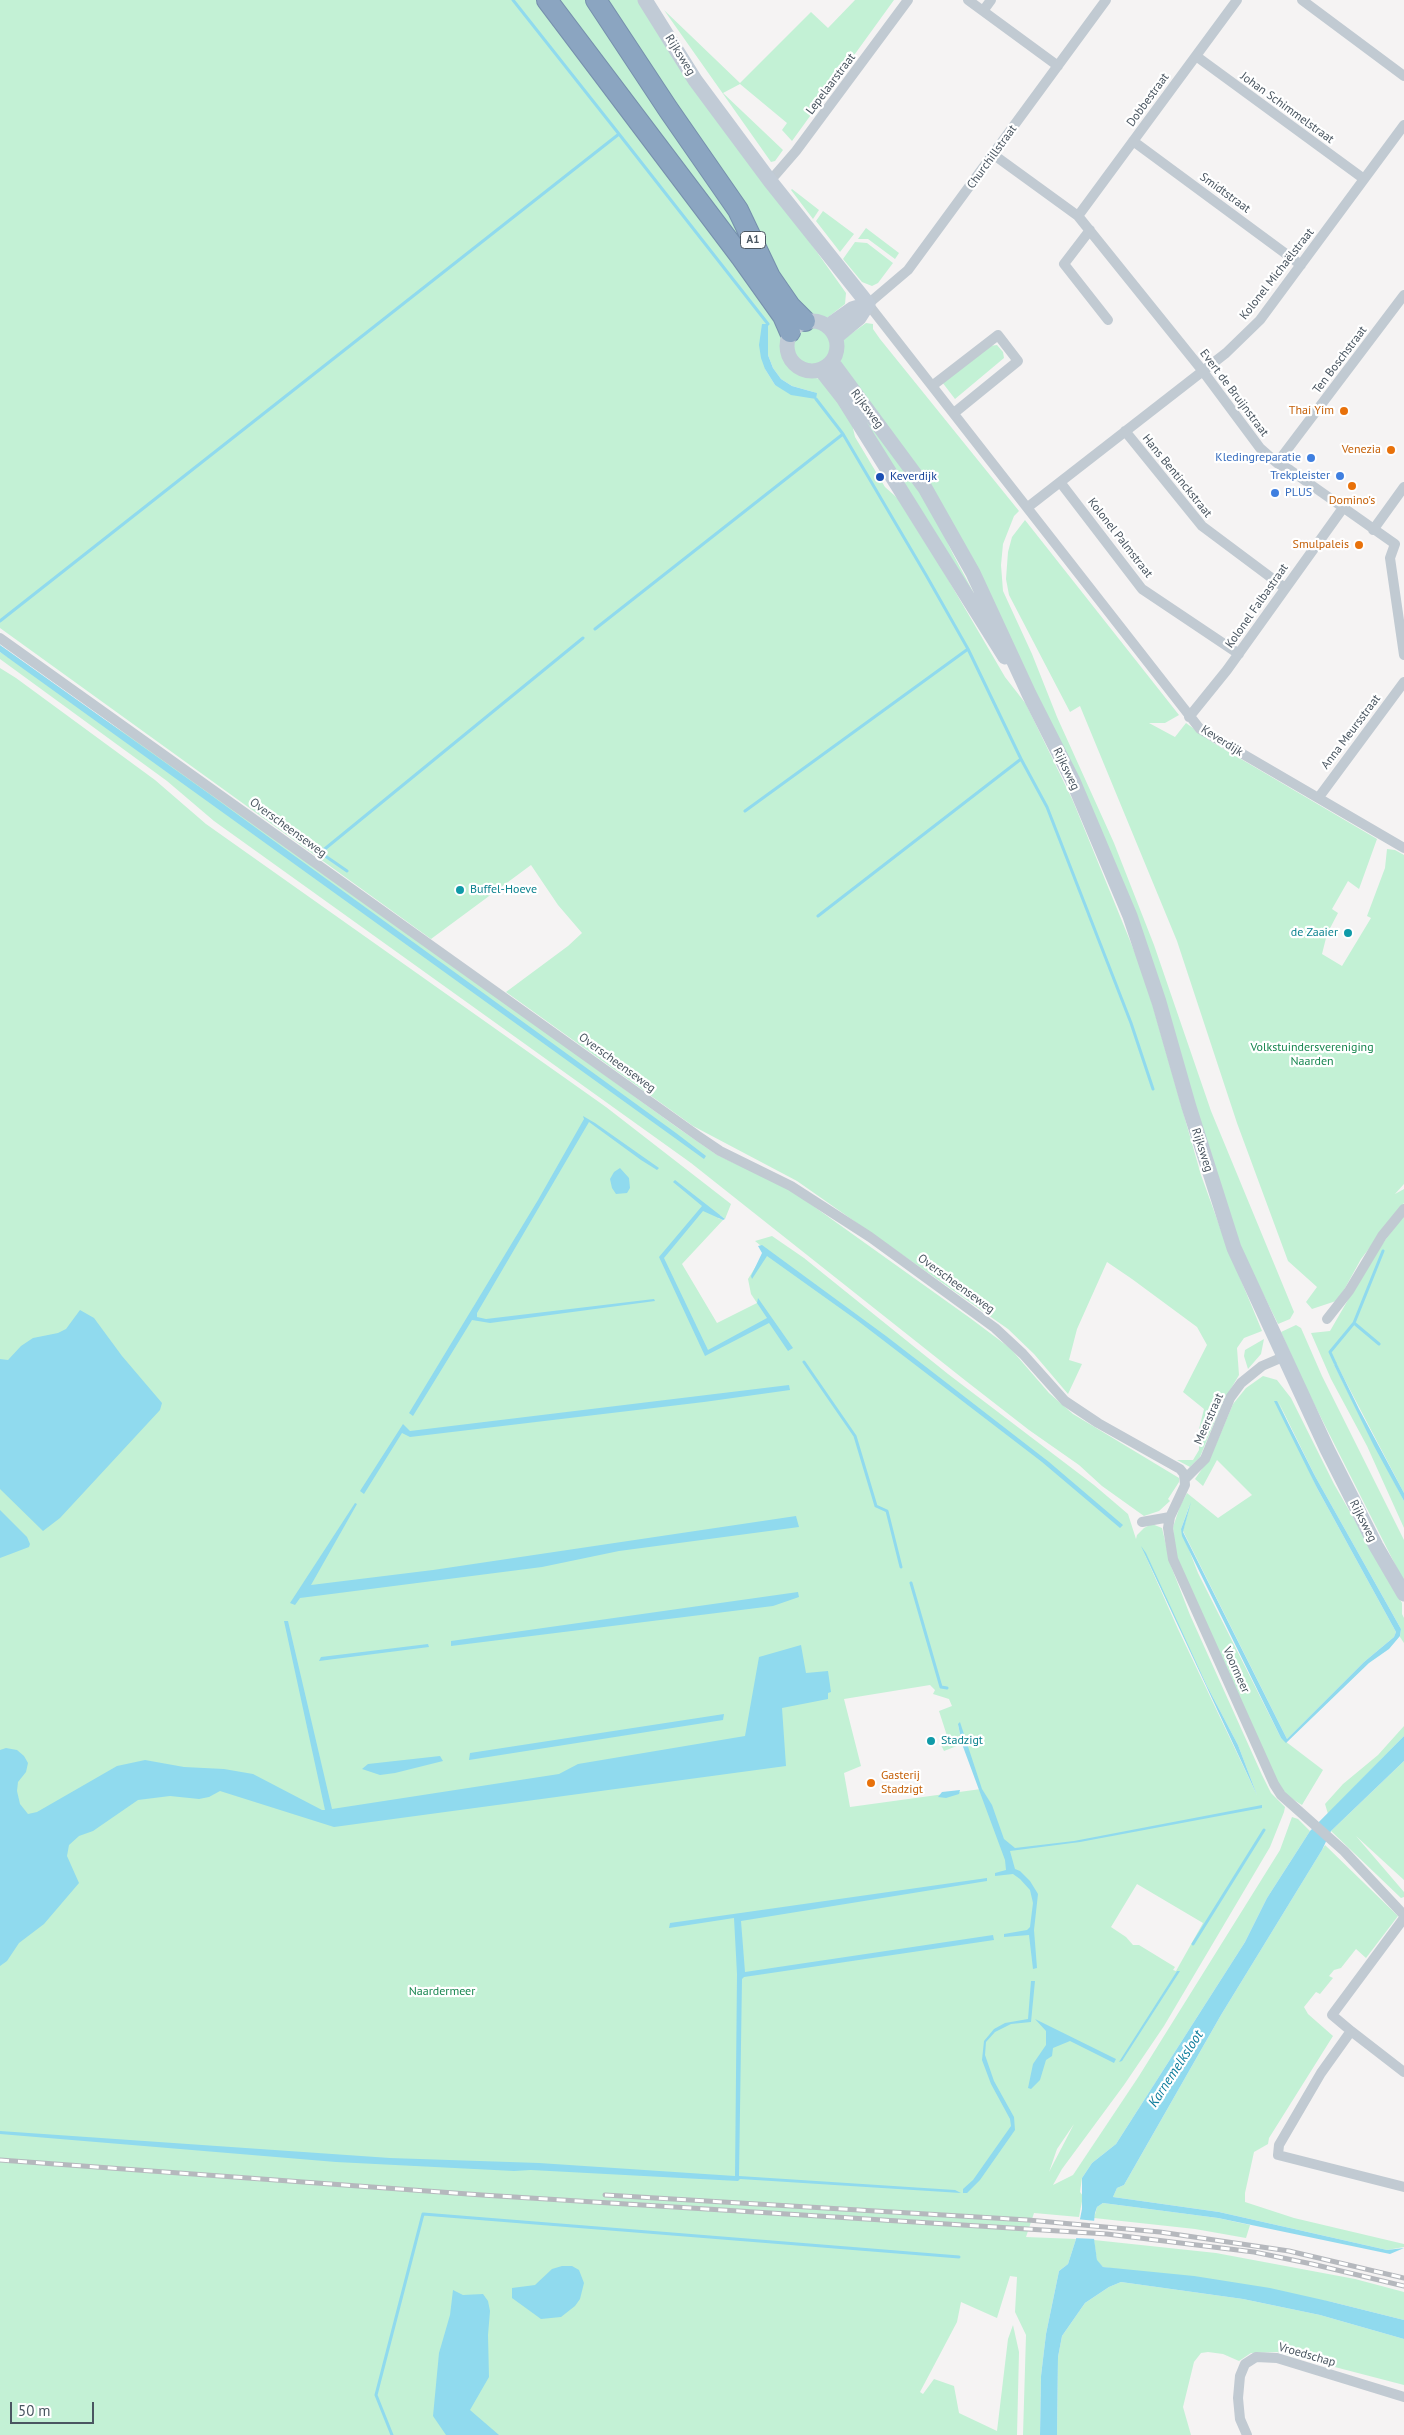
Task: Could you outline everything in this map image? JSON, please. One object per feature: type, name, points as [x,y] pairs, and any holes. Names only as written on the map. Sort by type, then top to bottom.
[{"type":"highway","name":"A1","points":[[547,0],[751,270],[783,316],[798,327]]},
{"type":"highway","name":"A1","points":[[596,0],[738,210],[770,277],[790,306],[798,327]]},
{"type":"main road","name":"Rijksweg","points":[[645,0],[696,80],[770,181]]},
{"type":"main road","name":"Keverdijk","points":[[770,181],[868,304]]},
{"type":"main road","name":"Churchillstraat","points":[[832,332],[852,310],[868,304]]},
{"type":"main road","points":[[816,321],[832,332],[837,346],[826,366],[812,371],[802,370],[789,357],[786,348],[798,327],[816,321]]},
{"type":"main road","name":"Rijksweg","points":[[826,366],[843,398],[988,633],[1029,694]]},
{"type":"main road","name":"Rijksweg","points":[[826,366],[925,488],[974,573],[1029,694],[1072,781],[1130,916],[1159,1002],[1189,1107],[1234,1248],[1283,1357],[1371,1538],[1404,1594]]},
{"type":"street","name":"Lepelaarstraat","points":[[770,181],[796,151],[908,0]]},
{"type":"street","points":[[968,0],[1058,66]]},
{"type":"street","points":[[983,11],[991,0]]},
{"type":"street","name":"Churchillstraat","points":[[868,304],[908,270],[1106,0]]},
{"type":"street","name":"Dobbestraat","points":[[1078,216],[1237,0]]},
{"type":"street","points":[[1302,0],[1404,76]]},
{"type":"street","name":"Johan Schimmelstraat","points":[[1196,56],[1364,179]]},
{"type":"street","name":"Kolonel Michaëlstraat","points":[[1028,507],[1226,353],[1260,320],[1404,125]]},
{"type":"street","name":"Smidtstraat","points":[[1133,141],[1301,265]]},
{"type":"street","name":"Evert de Bruijnstraat","points":[[994,155],[1078,216],[1202,370],[1260,448],[1277,463],[1290,470],[1373,530],[1400,544],[1390,558],[1404,655]]},
{"type":"street","points":[[1090,230],[1064,264],[1108,320]]},
{"type":"street","name":"Ten Boschstraat","points":[[1277,463],[1404,295]]},
{"type":"street","name":"Keverdijk","points":[[868,304],[1200,729],[1404,848]]},
{"type":"street","points":[[932,386],[998,334],[1018,361],[954,413]]},
{"type":"street","name":"Hans Bentinckstraat","points":[[1125,431],[1202,526],[1285,588]]},
{"type":"street","name":"Kolonel Palmstraat","points":[[1060,482],[1142,589],[1239,654]]},
{"type":"street","points":[[1373,530],[1404,486]]},
{"type":"street","name":"Kolonel Falbastraat","points":[[1189,717],[1239,654],[1343,508]]},
{"type":"street","name":"Overscheenseweg","points":[[0,638],[720,1152],[791,1186],[870,1237],[995,1328],[1023,1354],[1065,1401],[1098,1423],[1180,1469],[1185,1479]]},
{"type":"street","name":"Anna Meursstraat","points":[[1319,797],[1404,682]]},
{"type":"street","points":[[1327,1319],[1349,1291],[1382,1236],[1404,1209]]},
{"type":"street","name":"Meerstraat","points":[[1185,1479],[1205,1459],[1230,1398],[1241,1383],[1262,1366],[1283,1357]]},
{"type":"street","points":[[1142,1522],[1170,1517],[1184,1488],[1185,1479]]},
{"type":"street","name":"Voormeer","points":[[1170,1517],[1168,1534],[1172,1559],[1274,1784],[1281,1795],[1312,1821],[1404,1916]]},
{"type":"street","points":[[1404,1916],[1332,2015],[1404,2072]]},
{"type":"street","points":[[1352,2031],[1321,2073],[1283,2137],[1279,2145],[1278,2156],[1404,2187]]},
{"type":"street","name":"Vroedschap","points":[[1247,2435],[1240,2419],[1238,2398],[1240,2376],[1245,2364],[1256,2357],[1277,2358],[1404,2397]]},
{"type":"green space","points":[[0,0],[542,0],[783,321],[782,349],[788,365],[798,373],[823,380],[852,424],[855,437],[885,487],[904,504],[1005,677],[1026,704],[1073,801],[1144,975],[1201,1175],[1226,1244],[1262,1331],[1244,1338],[1237,1348],[1239,1375],[1222,1404],[1200,1457],[1190,1467],[1177,1460],[1193,1460],[1199,1450],[1199,1429],[1204,1409],[1183,1392],[1207,1345],[1197,1327],[1132,1279],[1107,1262],[1077,1329],[1069,1360],[1082,1364],[1068,1394],[1034,1354],[1008,1329],[797,1181],[693,1126],[506,992],[568,946],[582,933],[558,905],[531,865],[431,939],[0,628]],"holes":[[[768,324],[768,355],[773,368],[781,379],[792,386],[817,393],[775,385],[765,369]]]},
{"type":"green space","points":[[556,0],[591,0],[724,196],[764,273],[715,217],[685,166]]},
{"type":"green space","points":[[608,0],[638,0],[846,293],[845,304],[827,318],[799,311],[690,125]]},
{"type":"green space","points":[[855,0],[894,0],[792,141],[782,130],[787,123],[740,84],[723,93],[783,150],[775,161],[771,162],[664,10],[740,83],[811,12],[828,28]]},
{"type":"green space","points":[[791,190],[819,210],[813,219]]},
{"type":"green space","points":[[823,211],[854,234],[840,252],[816,221]]},
{"type":"green space","points":[[866,228],[899,253],[895,259],[868,239],[858,239]]},
{"type":"green space","points":[[855,242],[867,243],[893,263],[878,283],[872,286],[862,282],[843,259]]},
{"type":"green space","points":[[866,323],[873,324],[873,329],[880,339],[1019,511],[1014,516],[1003,544],[1001,565],[1003,591],[1114,843],[1154,945],[1211,1111],[1294,1312],[1290,1319],[1278,1324],[1237,1241],[1159,991],[984,585],[840,365],[844,339]]},
{"type":"green space","points":[[812,327],[825,333],[831,346],[825,359],[812,365],[799,359],[793,346],[799,333]]},
{"type":"green space","points":[[997,345],[1003,352],[1004,358],[955,399],[942,382],[989,346]]},
{"type":"green space","points":[[852,396],[924,495],[1010,661],[857,416]]},
{"type":"green space","name":"Volkstuindersvereniging Naarden","points":[[1025,520],[1179,715],[1165,723],[1149,723],[1175,737],[1186,723],[1212,742],[1377,839],[1359,889],[1348,881],[1332,909],[1338,913],[1327,934],[1322,954],[1342,966],[1371,918],[1367,916],[1385,868],[1387,849],[1395,850],[1404,855],[1404,1184],[1395,1194],[1404,1189],[1404,1203],[1361,1259],[1336,1301],[1312,1309],[1306,1302],[1317,1287],[1288,1261],[1237,1123],[1177,941],[1080,706],[1070,712],[1009,595],[1006,579],[1008,552],[1012,537]]},
{"type":"green space","points":[[0,652],[200,782],[717,1155],[788,1188],[970,1318],[1010,1348],[1049,1393],[1073,1414],[1179,1478],[1179,1482],[1168,1499],[1170,1501],[1159,1511],[1144,1516],[1102,1486],[1079,1465],[1029,1430],[966,1381],[691,1163],[214,821],[167,781],[0,659]]},
{"type":"green space","name":"Naardermeer","points":[[0,668],[155,780],[206,824],[606,1107],[731,1204],[725,1219],[720,1215],[718,1218],[723,1220],[682,1264],[717,1323],[757,1303],[751,1294],[748,1279],[766,1250],[755,1241],[772,1236],[804,1258],[948,1374],[1094,1485],[1128,1514],[1136,1539],[1137,1535],[1144,1528],[1152,1524],[1162,1528],[1171,1566],[1190,1615],[1262,1775],[1271,1793],[1285,1807],[1270,1847],[1164,2026],[1124,2085],[1062,2169],[1053,2185],[1073,2175],[1139,2076],[1280,1850],[1292,1817],[1298,1819],[1310,1831],[1267,1898],[1245,1942],[1116,2144],[1092,2163],[1082,2178],[1080,2192],[1083,2196],[1079,2217],[1034,2213],[1026,2237],[1076,2239],[1068,2264],[1059,2271],[1046,2334],[1041,2376],[1040,2435],[1023,2435],[1026,2335],[1015,2312],[1017,2277],[1010,2276],[997,2318],[961,2302],[957,2322],[920,2392],[923,2394],[934,2379],[954,2386],[959,2413],[997,2431],[1008,2339],[1013,2325],[1019,2352],[1017,2435],[0,2435]],"holes":[[[1142,1548],[1207,1686],[1238,1745],[1257,1795],[1178,1629]],[[930,1685],[935,1690],[933,1694],[949,1699],[952,1706],[939,1711],[949,1742],[941,1745],[944,1751],[962,1744],[958,1724],[981,1789],[850,1807],[844,1773],[861,1766],[844,1699]],[[1137,1884],[1203,1923],[1176,1971],[1173,1970],[1175,1967],[1139,1945],[1133,1945],[1126,1937],[1111,1927]],[[1074,2124],[1049,2172],[1057,2149]]]},
{"type":"green space","points":[[1404,1215],[1404,1493],[1336,1363],[1334,1365],[1404,1501],[1404,1528],[1367,1446],[1331,1379],[1311,1333],[1330,1331],[1374,1255]]},
{"type":"green space","points":[[1296,1325],[1301,1328],[1322,1376],[1404,1540],[1404,1582],[1304,1384],[1281,1332]]},
{"type":"green space","points":[[1264,1339],[1261,1354],[1248,1369],[1244,1356],[1245,1350]]},
{"type":"green space","points":[[1263,1376],[1277,1380],[1291,1398],[1334,1484],[1402,1603],[1404,1618],[1404,1643],[1400,1637],[1401,1629],[1315,1476],[1278,1401],[1317,1488],[1396,1632],[1394,1637],[1364,1662],[1287,1739],[1183,1531],[1190,1504],[1181,1529],[1198,1573],[1281,1738],[1323,1770],[1302,1805],[1289,1797],[1278,1785],[1176,1562],[1173,1527],[1180,1506],[1187,1493],[1218,1518],[1252,1495],[1217,1460],[1203,1486],[1195,1479],[1211,1456],[1233,1404],[1246,1388]]},
{"type":"green space","points":[[1404,1726],[1404,1736],[1328,1814],[1325,1804],[1343,1784],[1378,1755]]},
{"type":"green space","points":[[1404,1761],[1404,1880],[1356,1836],[1404,1892],[1404,1897],[1401,1898],[1331,1831]]},
{"type":"green space","points":[[1325,1845],[1398,1916],[1366,1958],[1356,1949],[1341,1968],[1334,1970],[1329,1976],[1333,1978],[1320,1994],[1316,1992],[1304,2007],[1308,2014],[1333,2036],[1269,2138],[1268,2144],[1254,2152],[1245,2193],[1245,2202],[1294,2218],[1404,2244],[1404,2247],[1387,2250],[1219,2212],[1113,2197],[1117,2188],[1124,2185],[1221,2015]]},
{"type":"green space","points":[[1103,2203],[1218,2218],[1250,2225],[1246,2238],[1195,2229],[1094,2218],[1097,2207]]},
{"type":"green space","points":[[1094,2240],[1216,2253],[1355,2279],[1404,2292],[1404,2320],[1332,2302],[1103,2267],[1097,2261]]},
{"type":"green space","points":[[1121,2282],[1243,2299],[1320,2315],[1404,2339],[1404,2385],[1277,2352],[1251,2353],[1239,2361],[1223,2354],[1201,2353],[1194,2362],[1183,2407],[1191,2435],[1057,2435],[1058,2357],[1062,2336],[1085,2303],[1109,2287]]},
{"type":"water","points":[[762,324],[768,324],[768,355],[773,368],[781,379],[792,386],[817,393],[816,399],[791,395],[775,385],[765,369],[761,358],[759,345]]},
{"type":"water","points":[[0,645],[208,793],[676,1133],[706,1156],[704,1159],[0,652]]},
{"type":"water","points":[[583,1116],[659,1168],[657,1170],[641,1160],[589,1122],[477,1313],[477,1317],[486,1319],[654,1299],[655,1301],[490,1323],[472,1320],[413,1416],[409,1413],[538,1200],[584,1119]]},
{"type":"water","points":[[620,1168],[629,1178],[630,1188],[627,1193],[616,1194],[610,1179],[614,1172]]},
{"type":"water","points":[[675,1180],[725,1219],[723,1220],[703,1211],[664,1258],[708,1350],[767,1318],[757,1303],[758,1298],[793,1348],[788,1351],[769,1323],[705,1356],[659,1257],[702,1206],[673,1182]]},
{"type":"water","points":[[762,1245],[886,1336],[1049,1462],[1123,1525],[1120,1528],[1042,1462],[858,1321],[767,1256],[752,1279],[751,1276],[762,1253],[758,1246]]},
{"type":"water","points":[[80,1310],[94,1318],[122,1356],[162,1403],[160,1410],[60,1518],[43,1531],[0,1489],[0,1359],[8,1360],[21,1346],[33,1338],[58,1333],[66,1329]]},
{"type":"water","points":[[1336,1362],[1404,1493],[1404,1501],[1374,1446],[1334,1365]]},
{"type":"water","points":[[789,1385],[790,1390],[704,1402],[410,1437],[402,1433],[364,1494],[360,1491],[403,1424],[410,1431]]},
{"type":"water","points":[[1274,1401],[1277,1401],[1315,1476],[1401,1629],[1400,1636],[1389,1649],[1369,1663],[1286,1743],[1281,1738],[1182,1536],[1181,1529],[1191,1502],[1183,1532],[1287,1739],[1364,1662],[1394,1637],[1396,1632],[1317,1488]]},
{"type":"water","points":[[355,1503],[357,1504],[311,1585],[433,1570],[796,1516],[799,1527],[619,1551],[542,1567],[300,1598],[295,1605],[290,1603]]},
{"type":"water","points":[[0,1510],[27,1537],[30,1544],[29,1547],[0,1558]]},
{"type":"water","points":[[1141,1546],[1146,1553],[1207,1686],[1238,1745],[1257,1795]]},
{"type":"water","points":[[798,1592],[799,1597],[773,1606],[451,1646],[451,1641]]},
{"type":"water","points":[[284,1621],[288,1621],[332,1809],[559,1774],[578,1764],[745,1736],[759,1657],[801,1645],[806,1673],[828,1671],[831,1692],[828,1693],[828,1699],[782,1708],[786,1766],[334,1827],[220,1791],[209,1797],[199,1799],[170,1796],[138,1800],[93,1831],[79,1836],[69,1845],[67,1856],[79,1883],[44,1924],[19,1943],[7,1961],[0,1966],[0,1750],[6,1748],[17,1750],[28,1763],[26,1772],[18,1782],[17,1791],[20,1804],[28,1814],[37,1812],[117,1766],[145,1760],[184,1767],[224,1769],[253,1774],[325,1810]]},
{"type":"water","points":[[428,1644],[429,1647],[319,1661],[321,1657]]},
{"type":"water","points":[[724,1714],[723,1720],[469,1760],[470,1753]]},
{"type":"water","points":[[960,1722],[982,1789],[992,1805],[1004,1839],[1015,1848],[1074,1841],[1262,1805],[1262,1808],[1080,1842],[1010,1851],[1015,1869],[1020,1871],[1030,1881],[1038,1894],[1034,1930],[1037,1968],[1033,1969],[1029,1935],[1004,1937],[1004,1934],[1027,1930],[1030,1927],[1033,1903],[1030,1890],[1013,1874],[995,1876],[995,1873],[1006,1870],[1005,1860],[962,1744],[958,1724]]},
{"type":"water","name":"Karnemelksloot","points":[[1404,1736],[1404,1761],[1331,1831],[1322,1850],[1221,2015],[1124,2185],[1117,2188],[1113,2197],[1219,2212],[1387,2250],[1404,2248],[1390,2254],[1218,2218],[1103,2203],[1097,2207],[1093,2231],[1097,2260],[1103,2267],[1194,2276],[1270,2288],[1332,2302],[1404,2320],[1404,2339],[1320,2315],[1243,2299],[1121,2282],[1109,2287],[1085,2303],[1062,2336],[1058,2357],[1057,2435],[1040,2435],[1041,2376],[1046,2334],[1059,2271],[1068,2264],[1076,2239],[1082,2209],[1082,2178],[1092,2163],[1116,2144],[1245,1942],[1267,1898],[1310,1831]]},
{"type":"water","points":[[440,1756],[443,1761],[395,1773],[380,1775],[362,1769],[368,1764]]},
{"type":"water","points":[[960,1790],[959,1794],[946,1798],[938,1797],[942,1792]]},
{"type":"water","points":[[987,1878],[987,1881],[741,1921],[745,1972],[993,1935],[994,1940],[744,1977],[742,1979],[739,2176],[955,2190],[961,2193],[740,2179],[738,2181],[336,2162],[0,2134],[0,2131],[390,2158],[539,2163],[735,2176],[737,1974],[734,1918],[669,1928],[670,1923]]},
{"type":"water","points":[[1177,1971],[1180,1971],[1122,2061],[1119,2062]]},
{"type":"water","points":[[1031,1981],[1035,1981],[1031,2022],[1011,2024],[995,2032],[986,2042],[985,2055],[994,2081],[1014,2117],[1015,2130],[980,2180],[967,2193],[963,2193],[963,2189],[973,2180],[1011,2126],[1010,2119],[991,2084],[982,2060],[984,2041],[994,2029],[1005,2023],[1028,2019]]},
{"type":"water","points":[[1035,2019],[1116,2059],[1114,2063],[1070,2041],[1053,2048],[1052,2056],[1046,2060],[1040,2080],[1031,2089],[1028,2088],[1033,2064],[1046,2045],[1046,2031]]},
{"type":"water","points":[[572,2266],[579,2270],[584,2283],[580,2299],[575,2306],[561,2317],[541,2319],[512,2298],[512,2288],[535,2285],[552,2269]]},
{"type":"water","points":[[453,2290],[463,2295],[483,2294],[488,2301],[490,2311],[488,2335],[489,2377],[470,2410],[499,2435],[446,2435],[433,2416],[439,2353],[450,2315]]},
{"type":"pier","points":[[1076,2219],[1096,2221],[1096,2239],[1074,2238]]},
{"type":"waterway","points":[[513,0],[619,134]]},
{"type":"waterway","points":[[0,621],[619,134],[768,324]]},
{"type":"waterway","points":[[816,399],[843,434],[926,575],[968,649],[1021,759]]},
{"type":"waterway","points":[[595,629],[843,434]]},
{"type":"waterway","points":[[321,852],[583,638]]},
{"type":"waterway","points":[[745,811],[968,649]]},
{"type":"waterway","points":[[818,916],[1021,759],[1047,807],[1131,1023],[1153,1089]]},
{"type":"waterway","points":[[292,833],[347,871]]},
{"type":"waterway","points":[[1335,1363],[1330,1352],[1354,1323],[1383,1251]]},
{"type":"waterway","points":[[1354,1323],[1379,1344]]},
{"type":"waterway","points":[[804,1362],[855,1436],[876,1506],[887,1511],[901,1567]]},
{"type":"waterway","points":[[911,1583],[941,1687],[947,1688]]},
{"type":"waterway","points":[[1193,1944],[1264,1830]]},
{"type":"waterway","points":[[392,2435],[376,2395],[423,2214],[959,2257]]},
{"type":"railway","points":[[0,2160],[482,2195],[1107,2234],[1254,2252],[1404,2286]]},
{"type":"railway","points":[[605,2195],[1028,2220],[1160,2232],[1289,2251],[1404,2278]]},
{"type":"place","name":"Thai Yim","points":[[1344,411]]},
{"type":"place","name":"Venezia","points":[[1391,450]]},
{"type":"place","name":"Kledingreparatie","points":[[1311,458]]},
{"type":"place","name":"Trekpleister","points":[[1340,476]]},
{"type":"place","name":"Keverdijk","points":[[880,477]]},
{"type":"place","name":"Domino's","points":[[1352,486]]},
{"type":"place","name":"PLUS","points":[[1275,493]]},
{"type":"place","name":"Smulpaleis","points":[[1359,545]]},
{"type":"place","name":"Buffel-Hoeve","points":[[460,890]]},
{"type":"place","name":"de Zaaier","points":[[1348,933]]},
{"type":"place","name":"Stadzigt","points":[[931,1741]]},
{"type":"place","name":"Gasterij Stadzigt","points":[[871,1783]]}]
